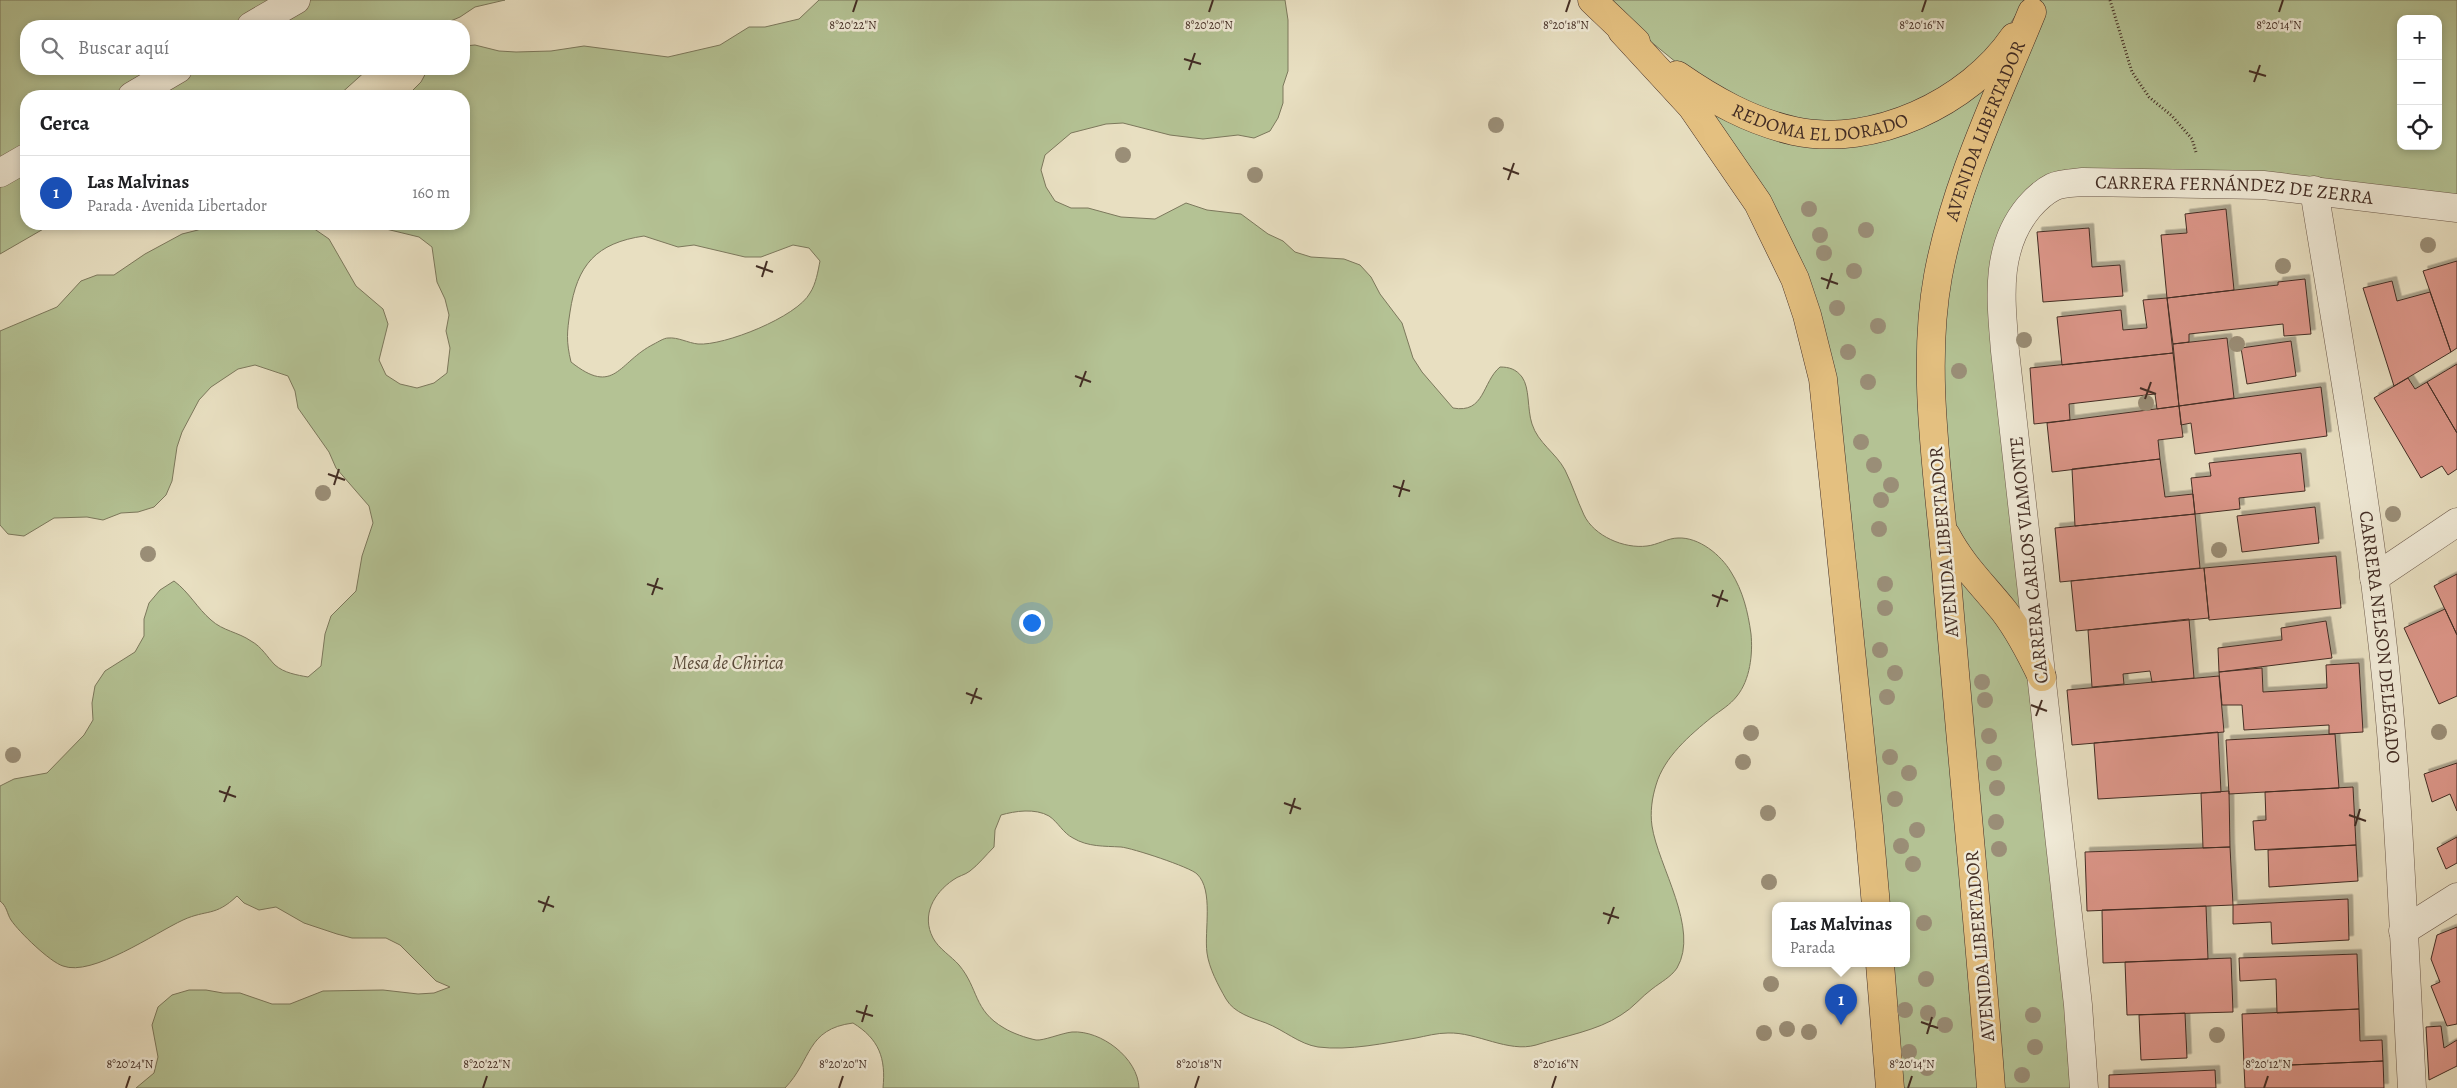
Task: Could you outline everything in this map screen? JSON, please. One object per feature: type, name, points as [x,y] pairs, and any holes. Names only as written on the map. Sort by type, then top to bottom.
[{"type":"main road","name":"REDOMA EL DORADO","points":[[1592,0],[1622,31],[1671,71],[1714,100],[1755,119],[1794,131],[1824,133],[1853,132],[1884,127],[1917,116],[1944,101],[1982,73],[2012,40],[2034,6]]},
{"type":"main road","name":"AVENIDA LIBERTADOR","points":[[1991,1088],[1977,900],[1942,528],[1932,384],[1932,323],[1938,276],[1953,215],[1971,162],[2034,6]]},
{"type":"main road","points":[[1622,31],[1692,107],[1758,203],[1795,279],[1807,315],[1823,379],[1876,902]]},
{"type":"main road","points":[[1942,528],[1960,560],[2003,610],[2023,638],[2042,677]]},
{"type":"main road","points":[[1880,967],[1890,1088]]},
{"type":"street","points":[[261,20],[296,0]]},
{"type":"street","points":[[142,90],[168,75]]},
{"type":"street","points":[[0,174],[20,162]]},
{"type":"street","name":"CARRERA FERNÁNDEZ DE ZERRA","points":[[2023,215],[2039,196],[2054,186],[2083,182],[2263,185],[2457,208]]},
{"type":"street","name":"CARRERA NELSON DELEGADO","points":[[2314,190],[2374,578],[2383,650],[2393,770],[2412,1088]]},
{"type":"street","name":"CARRERA CARLOS VIAMONTE","points":[[2023,215],[2012,233],[2005,253],[2001,301],[2078,1005],[2084,1088]]},
{"type":"street","points":[[2374,578],[2457,522]]},
{"type":"street","points":[[2403,931],[2457,897]]},
{"type":"path","points":[[2110,0],[2132,72],[2149,97],[2172,116],[2192,139],[2205,184]]},
{"type":"green space","points":[[0,0],[505,0],[475,7],[453,20],[20,20],[20,75],[361,75],[345,90],[20,90],[20,230],[42,230],[0,254]]},
{"type":"green space","name":"Mesa de Chirica","points":[[819,0],[1285,0],[1288,20],[1288,71],[1283,86],[1283,103],[1278,118],[1270,131],[1254,138],[1238,135],[1203,139],[1170,135],[1123,123],[1106,124],[1071,133],[1045,155],[1041,170],[1046,187],[1055,201],[1071,208],[1088,208],[1121,217],[1155,219],[1186,203],[1207,210],[1241,214],[1268,234],[1283,241],[1295,252],[1311,257],[1344,259],[1360,265],[1371,277],[1380,294],[1402,323],[1413,358],[1422,372],[1453,408],[1463,409],[1477,402],[1494,373],[1500,367],[1512,369],[1520,374],[1525,382],[1530,418],[1538,437],[1565,470],[1584,515],[1602,535],[1620,543],[1638,546],[1647,546],[1670,539],[1686,538],[1709,548],[1727,566],[1739,587],[1748,618],[1751,650],[1748,675],[1741,690],[1734,699],[1695,731],[1671,756],[1660,775],[1652,805],[1652,826],[1681,916],[1684,935],[1683,952],[1677,968],[1672,974],[1612,1021],[1536,1045],[1515,1046],[1448,1033],[1354,1047],[1318,1047],[1298,1040],[1273,1026],[1244,1014],[1229,1004],[1214,976],[1208,959],[1206,944],[1207,900],[1202,881],[1197,874],[1173,863],[1137,851],[1121,847],[1096,846],[1084,843],[1069,836],[1055,821],[1043,813],[1019,811],[1001,815],[995,830],[994,847],[973,869],[946,885],[935,898],[931,905],[928,921],[933,938],[938,946],[959,965],[970,982],[981,1006],[994,1021],[1011,1032],[1036,1040],[1072,1032],[1095,1036],[1106,1041],[1116,1048],[1132,1066],[1139,1088],[883,1088],[883,1067],[879,1050],[869,1036],[853,1023],[838,1026],[826,1032],[818,1039],[785,1088],[136,1088],[154,1073],[158,1057],[152,1025],[158,1007],[172,995],[189,990],[206,990],[240,993],[272,1004],[290,1004],[323,991],[383,990],[418,994],[434,993],[450,987],[436,981],[400,945],[386,938],[352,938],[337,934],[304,923],[276,907],[259,910],[244,903],[237,896],[217,910],[183,920],[106,960],[75,968],[63,966],[43,953],[21,932],[11,920],[6,908],[0,901],[0,786],[14,779],[47,773],[84,735],[93,720],[92,703],[95,686],[105,671],[135,652],[144,636],[144,619],[149,603],[160,590],[174,581],[216,624],[255,643],[282,670],[308,677],[321,666],[325,634],[331,616],[356,591],[362,556],[373,523],[369,506],[336,468],[329,452],[298,408],[295,391],[288,376],[255,365],[238,369],[211,387],[199,400],[182,432],[177,447],[172,481],[166,495],[154,507],[138,512],[121,513],[103,520],[87,517],[54,518],[24,536],[8,534],[0,525],[0,331],[57,307],[81,281],[97,275],[114,275],[145,254],[182,234],[198,230],[316,230],[329,239],[356,286],[383,309],[388,324],[379,360],[386,375],[400,384],[417,388],[434,383],[447,373],[450,348],[446,331],[449,315],[445,299],[437,282],[432,247],[419,237],[390,230],[470,230],[470,90],[413,90],[425,75],[470,75],[470,45],[516,52],[551,51],[584,46],[668,57],[720,45],[749,27],[765,27],[799,19]],"holes":[[[644,236],[678,247],[694,245],[745,257],[761,257],[793,245],[809,248],[820,261],[814,286],[803,302],[776,320],[759,328],[725,340],[710,343],[698,344],[676,338],[668,338],[642,351],[616,373],[607,376],[597,376],[586,372],[571,362],[568,348],[568,331],[573,296],[584,269],[592,259],[613,244]]]},
{"type":"green space","points":[[1606,0],[2025,0],[2004,34],[1976,65],[1913,106],[1852,122],[1797,121],[1759,110],[1677,63],[1628,23]]},
{"type":"green space","points":[[2037,0],[2457,0],[2457,208],[2054,186],[2005,253],[2042,677],[1955,554],[1932,323]]},
{"type":"green space","points":[[2021,34],[1935,275],[1991,1088],[1892,1088],[1881,967],[1910,967],[1910,902],[1876,902],[1810,314],[1670,72],[1756,123],[1884,130]]},
{"type":"green space","points":[[1952,555],[2039,679],[2081,1088],[1992,1088]]},
{"type":"building","points":[[2226,209],[2234,290],[2167,298],[2161,235],[2187,233],[2185,214]]},
{"type":"building","points":[[2089,228],[2092,267],[2120,265],[2123,296],[2043,302],[2037,232]]},
{"type":"building","points":[[2457,261],[2457,348],[2451,352],[2423,271]]},
{"type":"building","points":[[2305,279],[2311,334],[2284,336],[2283,324],[2189,334],[2189,342],[2173,344],[2167,298],[2278,285],[2278,282]]},
{"type":"building","points":[[2392,281],[2397,301],[2430,292],[2451,352],[2394,386],[2363,288]]},
{"type":"building","points":[[2167,298],[2173,353],[2062,365],[2057,317],[2121,310],[2123,330],[2147,328],[2143,300]]},
{"type":"building","points":[[2227,338],[2234,398],[2179,406],[2173,344]]},
{"type":"building","points":[[2291,341],[2296,376],[2247,384],[2241,348]]},
{"type":"building","points":[[2173,353],[2179,406],[2157,409],[2155,394],[2069,404],[2070,420],[2034,424],[2030,368]]},
{"type":"building","points":[[2457,364],[2457,433],[2427,382]]},
{"type":"building","points":[[2408,378],[2415,389],[2427,382],[2457,433],[2457,469],[2448,475],[2442,466],[2421,478],[2374,398]]},
{"type":"building","points":[[2321,387],[2327,436],[2195,454],[2191,423],[2181,425],[2179,406]]},
{"type":"building","points":[[2179,406],[2183,437],[2158,440],[2160,459],[2052,472],[2047,423]]},
{"type":"building","points":[[2301,453],[2305,491],[2239,498],[2240,509],[2195,514],[2191,478],[2211,476],[2209,463]]},
{"type":"building","points":[[2160,459],[2165,497],[2193,494],[2195,514],[2075,526],[2072,469]]},
{"type":"building","points":[[2315,507],[2319,543],[2242,552],[2237,516]]},
{"type":"building","points":[[2195,514],[2200,568],[2060,582],[2055,528]]},
{"type":"building","points":[[2336,556],[2341,608],[2209,620],[2204,568]]},
{"type":"building","points":[[2204,568],[2209,618],[2076,631],[2071,581]]},
{"type":"building","points":[[2457,574],[2457,635],[2434,586]]},
{"type":"building","points":[[2445,609],[2457,635],[2457,696],[2439,704],[2404,628]]},
{"type":"building","points":[[2189,619],[2194,678],[2152,682],[2150,671],[2123,674],[2124,684],[2092,687],[2088,630]]},
{"type":"building","points":[[2326,621],[2332,658],[2219,672],[2218,648],[2282,640],[2281,628]]},
{"type":"building","points":[[2359,663],[2363,732],[2329,734],[2329,725],[2244,730],[2242,705],[2222,705],[2219,672],[2262,668],[2263,692],[2327,688],[2326,665]]},
{"type":"building","points":[[2219,676],[2224,732],[2072,745],[2067,690]]},
{"type":"building","points":[[2218,732],[2221,792],[2098,799],[2094,743]]},
{"type":"building","points":[[2335,734],[2339,788],[2229,794],[2226,740]]},
{"type":"building","points":[[2457,763],[2457,811],[2450,794],[2432,802],[2424,774]]},
{"type":"building","points":[[2353,787],[2356,845],[2255,850],[2253,821],[2266,820],[2265,792]]},
{"type":"building","points":[[2229,791],[2230,847],[2203,848],[2201,793]]},
{"type":"building","points":[[2457,837],[2457,863],[2446,869],[2437,848]]},
{"type":"building","points":[[2356,845],[2358,881],[2269,887],[2268,850]]},
{"type":"building","points":[[2230,847],[2233,905],[2087,911],[2085,852]]},
{"type":"building","points":[[2348,899],[2349,940],[2272,944],[2271,922],[2233,924],[2233,905]]},
{"type":"building","points":[[2206,906],[2208,959],[2103,963],[2102,910]]},
{"type":"building","points":[[2457,927],[2457,1024],[2447,1026],[2431,986],[2440,982],[2431,959],[2437,935]]},
{"type":"building","points":[[2357,954],[2359,1009],[2277,1013],[2276,979],[2240,981],[2239,958]]},
{"type":"building","points":[[2231,958],[2233,1012],[2127,1015],[2125,962]]},
{"type":"building","points":[[2359,1009],[2360,1041],[2382,1040],[2383,1061],[2244,1067],[2242,1014]]},
{"type":"building","points":[[2185,1013],[2187,1058],[2141,1060],[2139,1015]]},
{"type":"building","points":[[2441,1026],[2444,1048],[2457,1040],[2457,1066],[2429,1080],[2426,1027]]},
{"type":"building","points":[[2383,1061],[2384,1088],[2245,1088],[2244,1067]]},
{"type":"building","points":[[2215,1070],[2216,1088],[2109,1088],[2109,1075]]},
{"type":"place","name":"Las Malvinas","points":[[1841,1025]]}]
